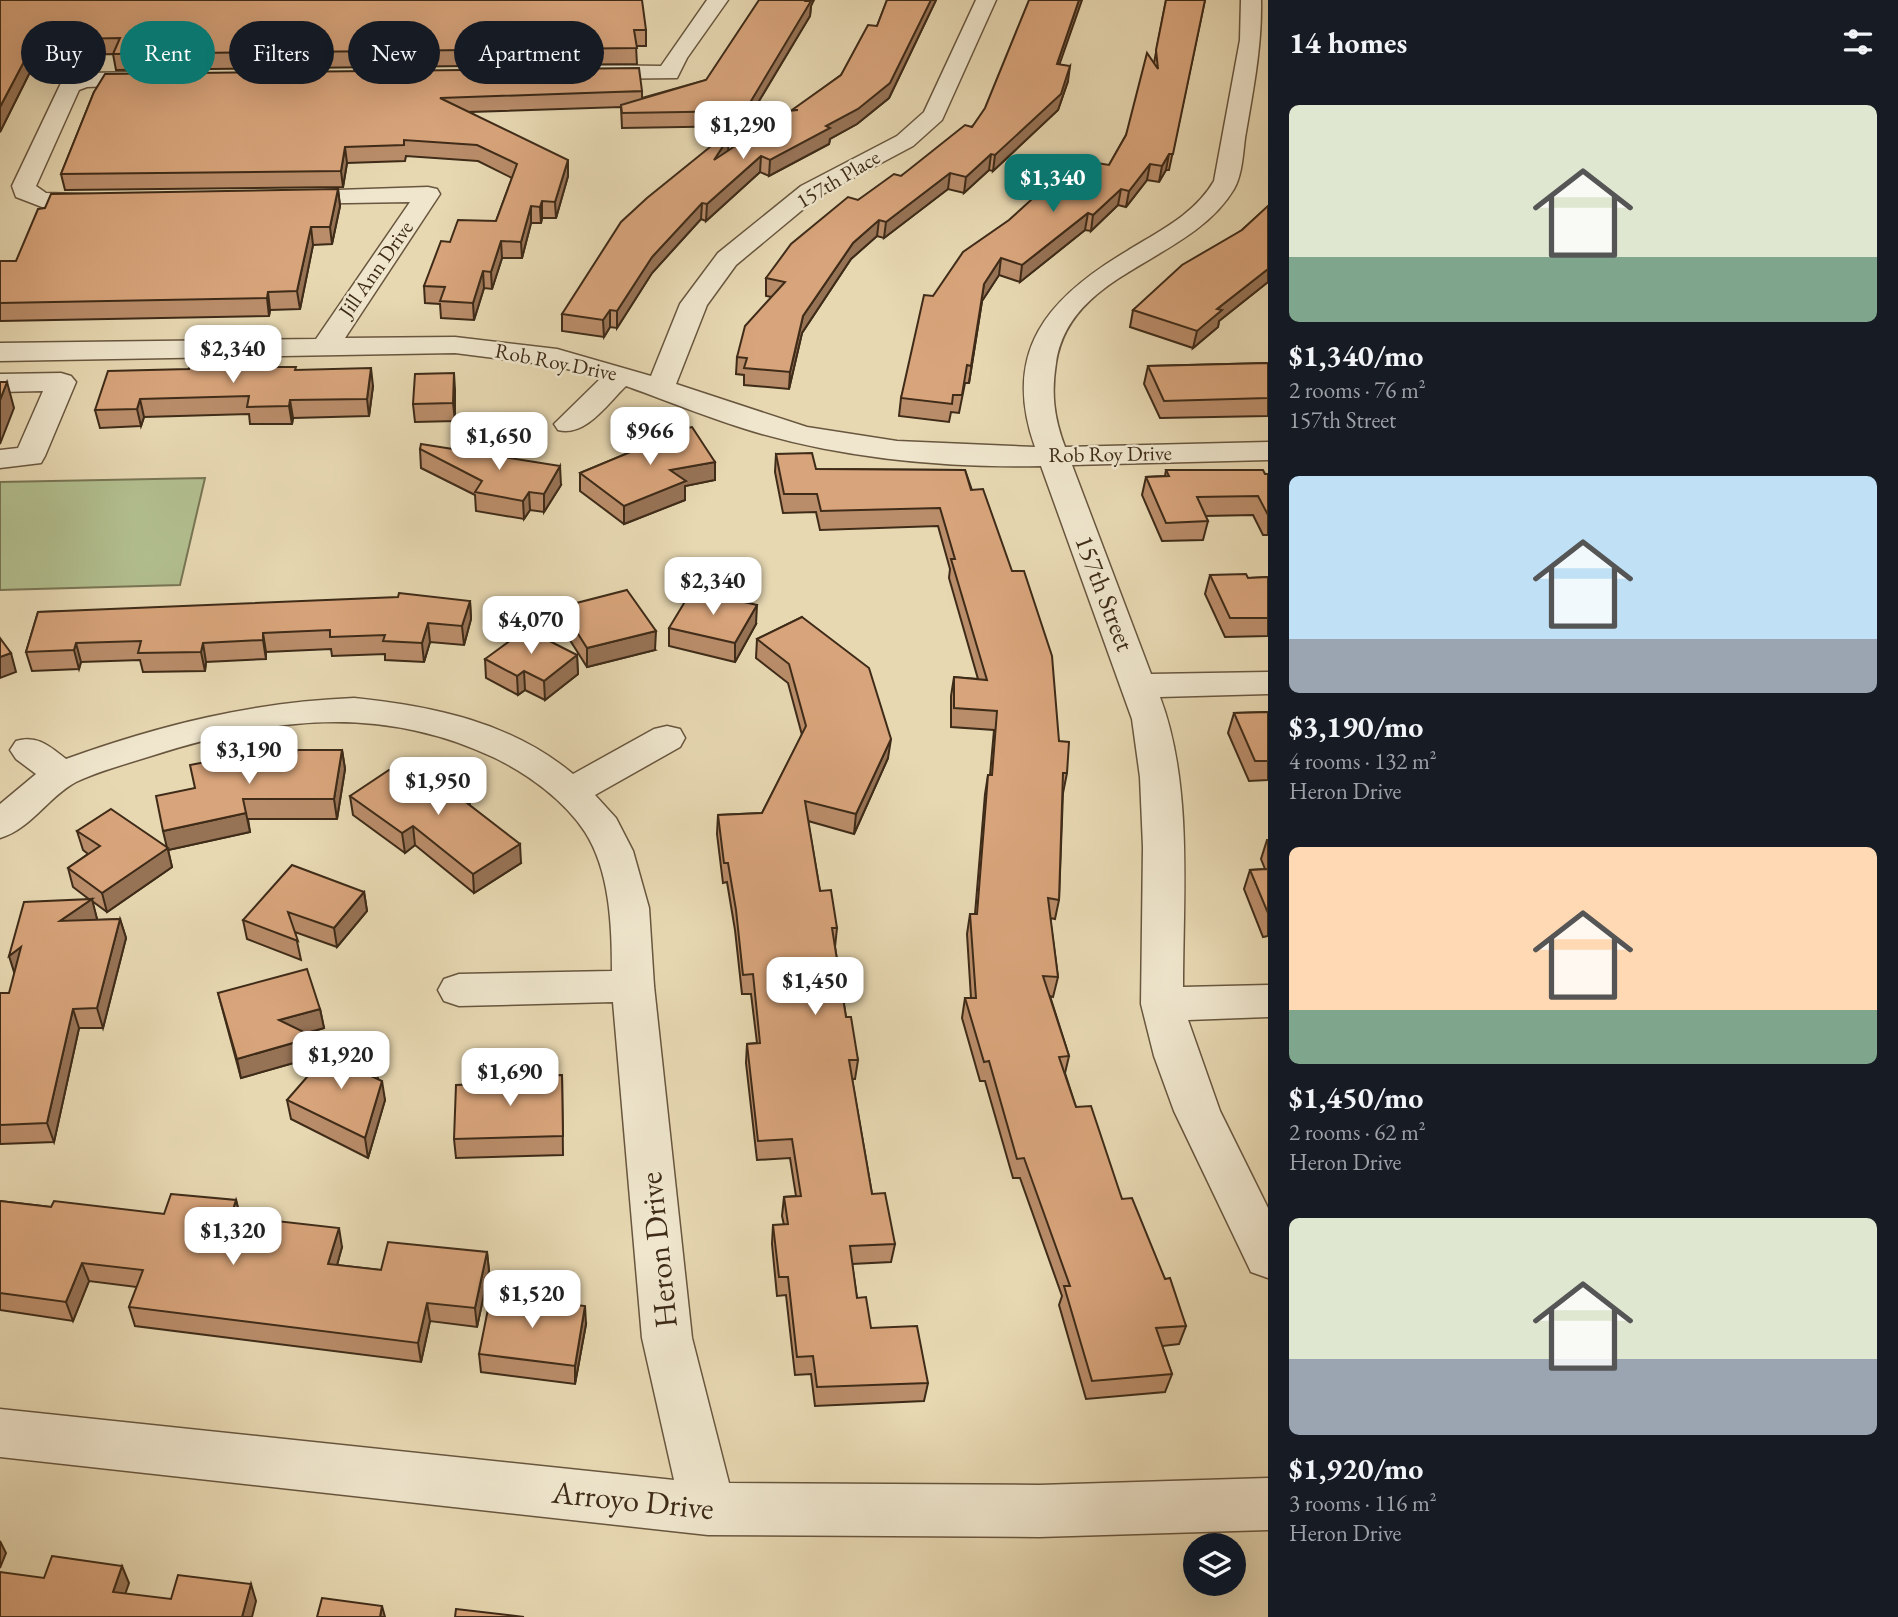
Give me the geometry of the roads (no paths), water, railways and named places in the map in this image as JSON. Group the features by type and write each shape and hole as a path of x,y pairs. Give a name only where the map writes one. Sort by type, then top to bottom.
{"street":[{"path":"604,72 669,73 676,57 718,0"},
{"name":"157th Place","path":"660,388 694,304 727,260 810,191 905,141 934,115 986,0"},
{"name":"157th Street","path":"1251,0 1259,40 1226,181 1217,200 1195,220 1080,294 1059,314 1048,334 1040,358 1036,386 1039,417 1150,719 1160,777 1162,1004 1196,1111 1268,1257"},
{"path":"120,80 84,80 71,86 24,186 32,197 49,201 125,200"},
{"name":"Jill Ann Drive","path":"263,197 428,194 326,345"},
{"name":"Rob Roy Drive","path":"0,352 408,344 501,349 557,358 621,375 770,427 851,444 936,454 1053,456 1268,451"},
{"path":"0,459 30,456 61,382 70,350"},
{"path":"569,424 621,375"},
{"path":"0,383 61,382"},
{"path":"1140,687 1268,683"},
{"name":"Heron Drive","path":"0,825 61,774 145,742 222,722 279,711 358,710 429,721 487,739 529,760 570,792 605,831 623,878 634,933 633,986 667,1338 708,1509"},
{"path":"570,792 667,738"},
{"path":"29,750 61,774"},
{"path":"459,990 633,986"},
{"path":"1162,1004 1268,1001"},
{"name":"Arroyo Drive","path":"0,1433 708,1509 1026,1511 1268,1504"}]}
